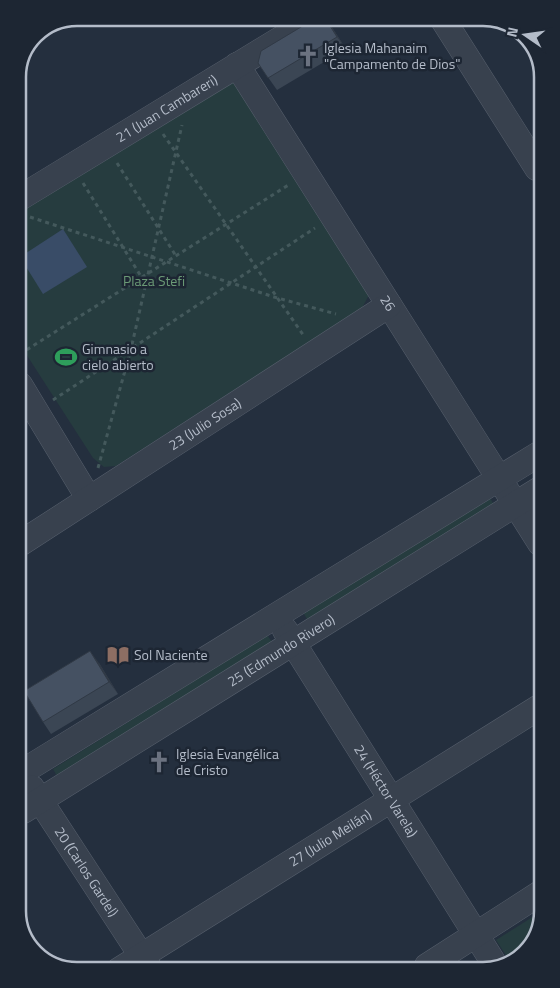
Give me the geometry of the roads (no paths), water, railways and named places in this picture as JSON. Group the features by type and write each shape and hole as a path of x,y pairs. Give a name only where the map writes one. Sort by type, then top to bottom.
{"street":[{"name":"21 (Juan Cambareri)","path":"26,204 72,166 302,26"},
{"path":"447,26 534,163"},
{"name":"26","path":"237,65 534,534"},
{"name":"23 (Julio Sosa)","path":"26,540 389,305"},
{"path":"26,395 89,499"},
{"path":"26,770 277,617 534,457"},
{"name":"25 (Edmundo Rivero)","path":"31,806 534,493"},
{"name":"24 (Héctor Varela)","path":"277,617 492,961"},
{"name":"27 (Julio Meilán)","path":"146,962 392,799 534,710"},
{"name":"20 (Carlos Gardel)","path":"26,787 31,806 146,962"},
{"path":"433,962 534,897"}],"water":[{"path":"63,229 87,267 43,294 26,267 26,253"}],"place":[{"name":"Iglesia Mahanaim \"Campamento de Dios\"","path":"308,56"},
{"name":"Gimnasio a cielo abierto","path":"66,357"},
{"name":"Sol Naciente","path":"118,655"},
{"name":"Iglesia Evangélica de Cristo","path":"159,762"}],"park label":[{"name":"Plaza Stefi","path":"154,281"}]}
